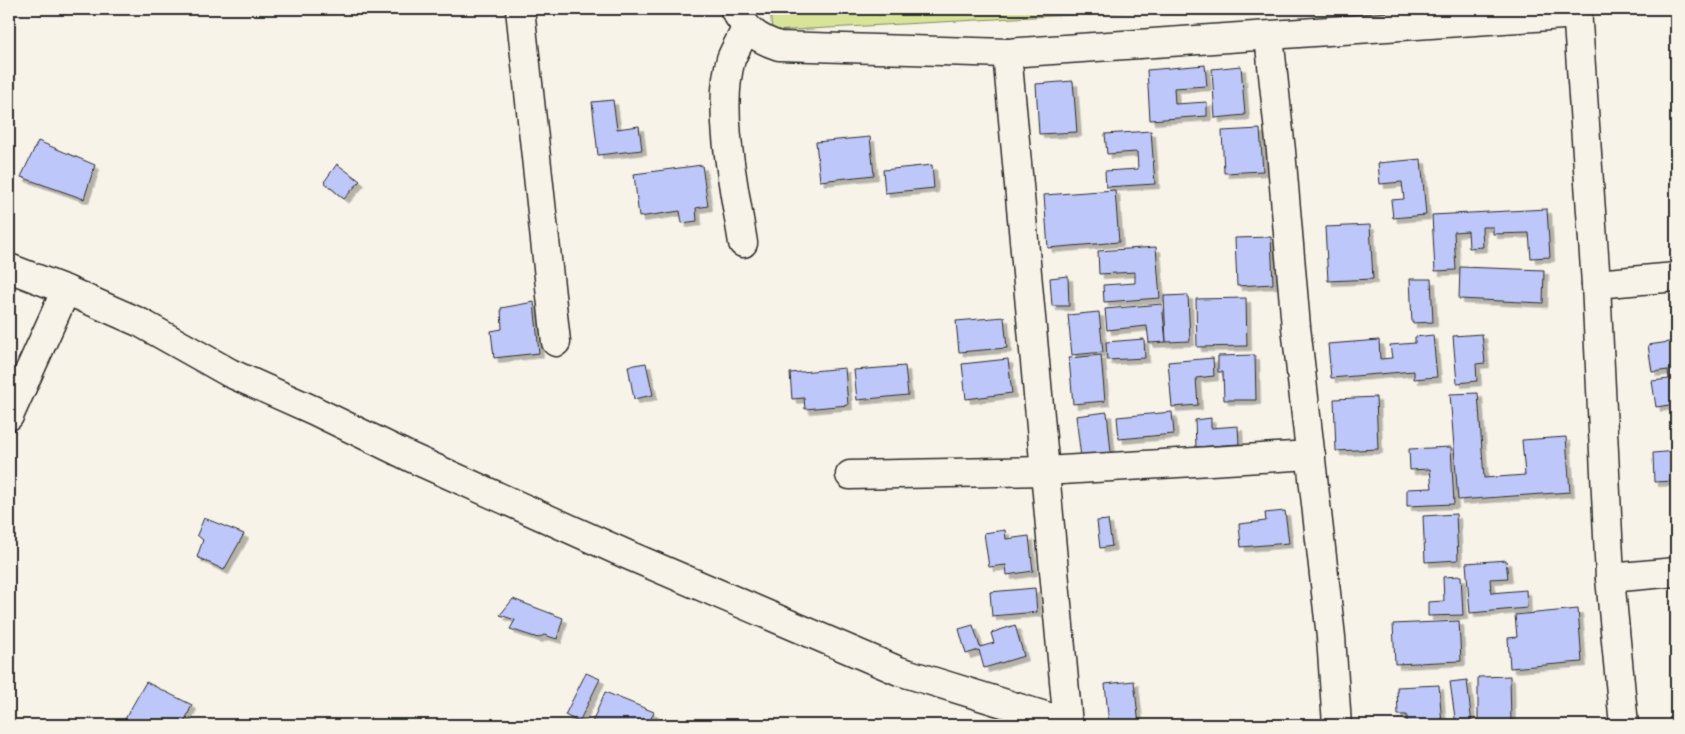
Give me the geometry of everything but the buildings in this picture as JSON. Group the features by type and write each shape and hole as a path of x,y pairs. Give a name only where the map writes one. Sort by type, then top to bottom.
{"street":[{"path":"520,9 556,342"},
{"path":"740,18 762,40 779,46 1007,53 1269,36 1578,11 1596,284 1610,578 1624,725"},
{"path":"740,18 726,90 727,134 743,243"},
{"path":"1269,36 1282,150 1296,327 1331,637 1337,725"},
{"path":"9,268 66,290 141,323 230,373 313,410 412,458 628,555 899,671 1068,724 1007,53"},
{"path":"1596,284 1676,277"},
{"path":"9,416 66,290"},
{"path":"850,475 1045,471 1311,455"},
{"path":"1610,578 1676,572"}],"green space":[{"path":"770,9 1182,9 772,31"}]}
